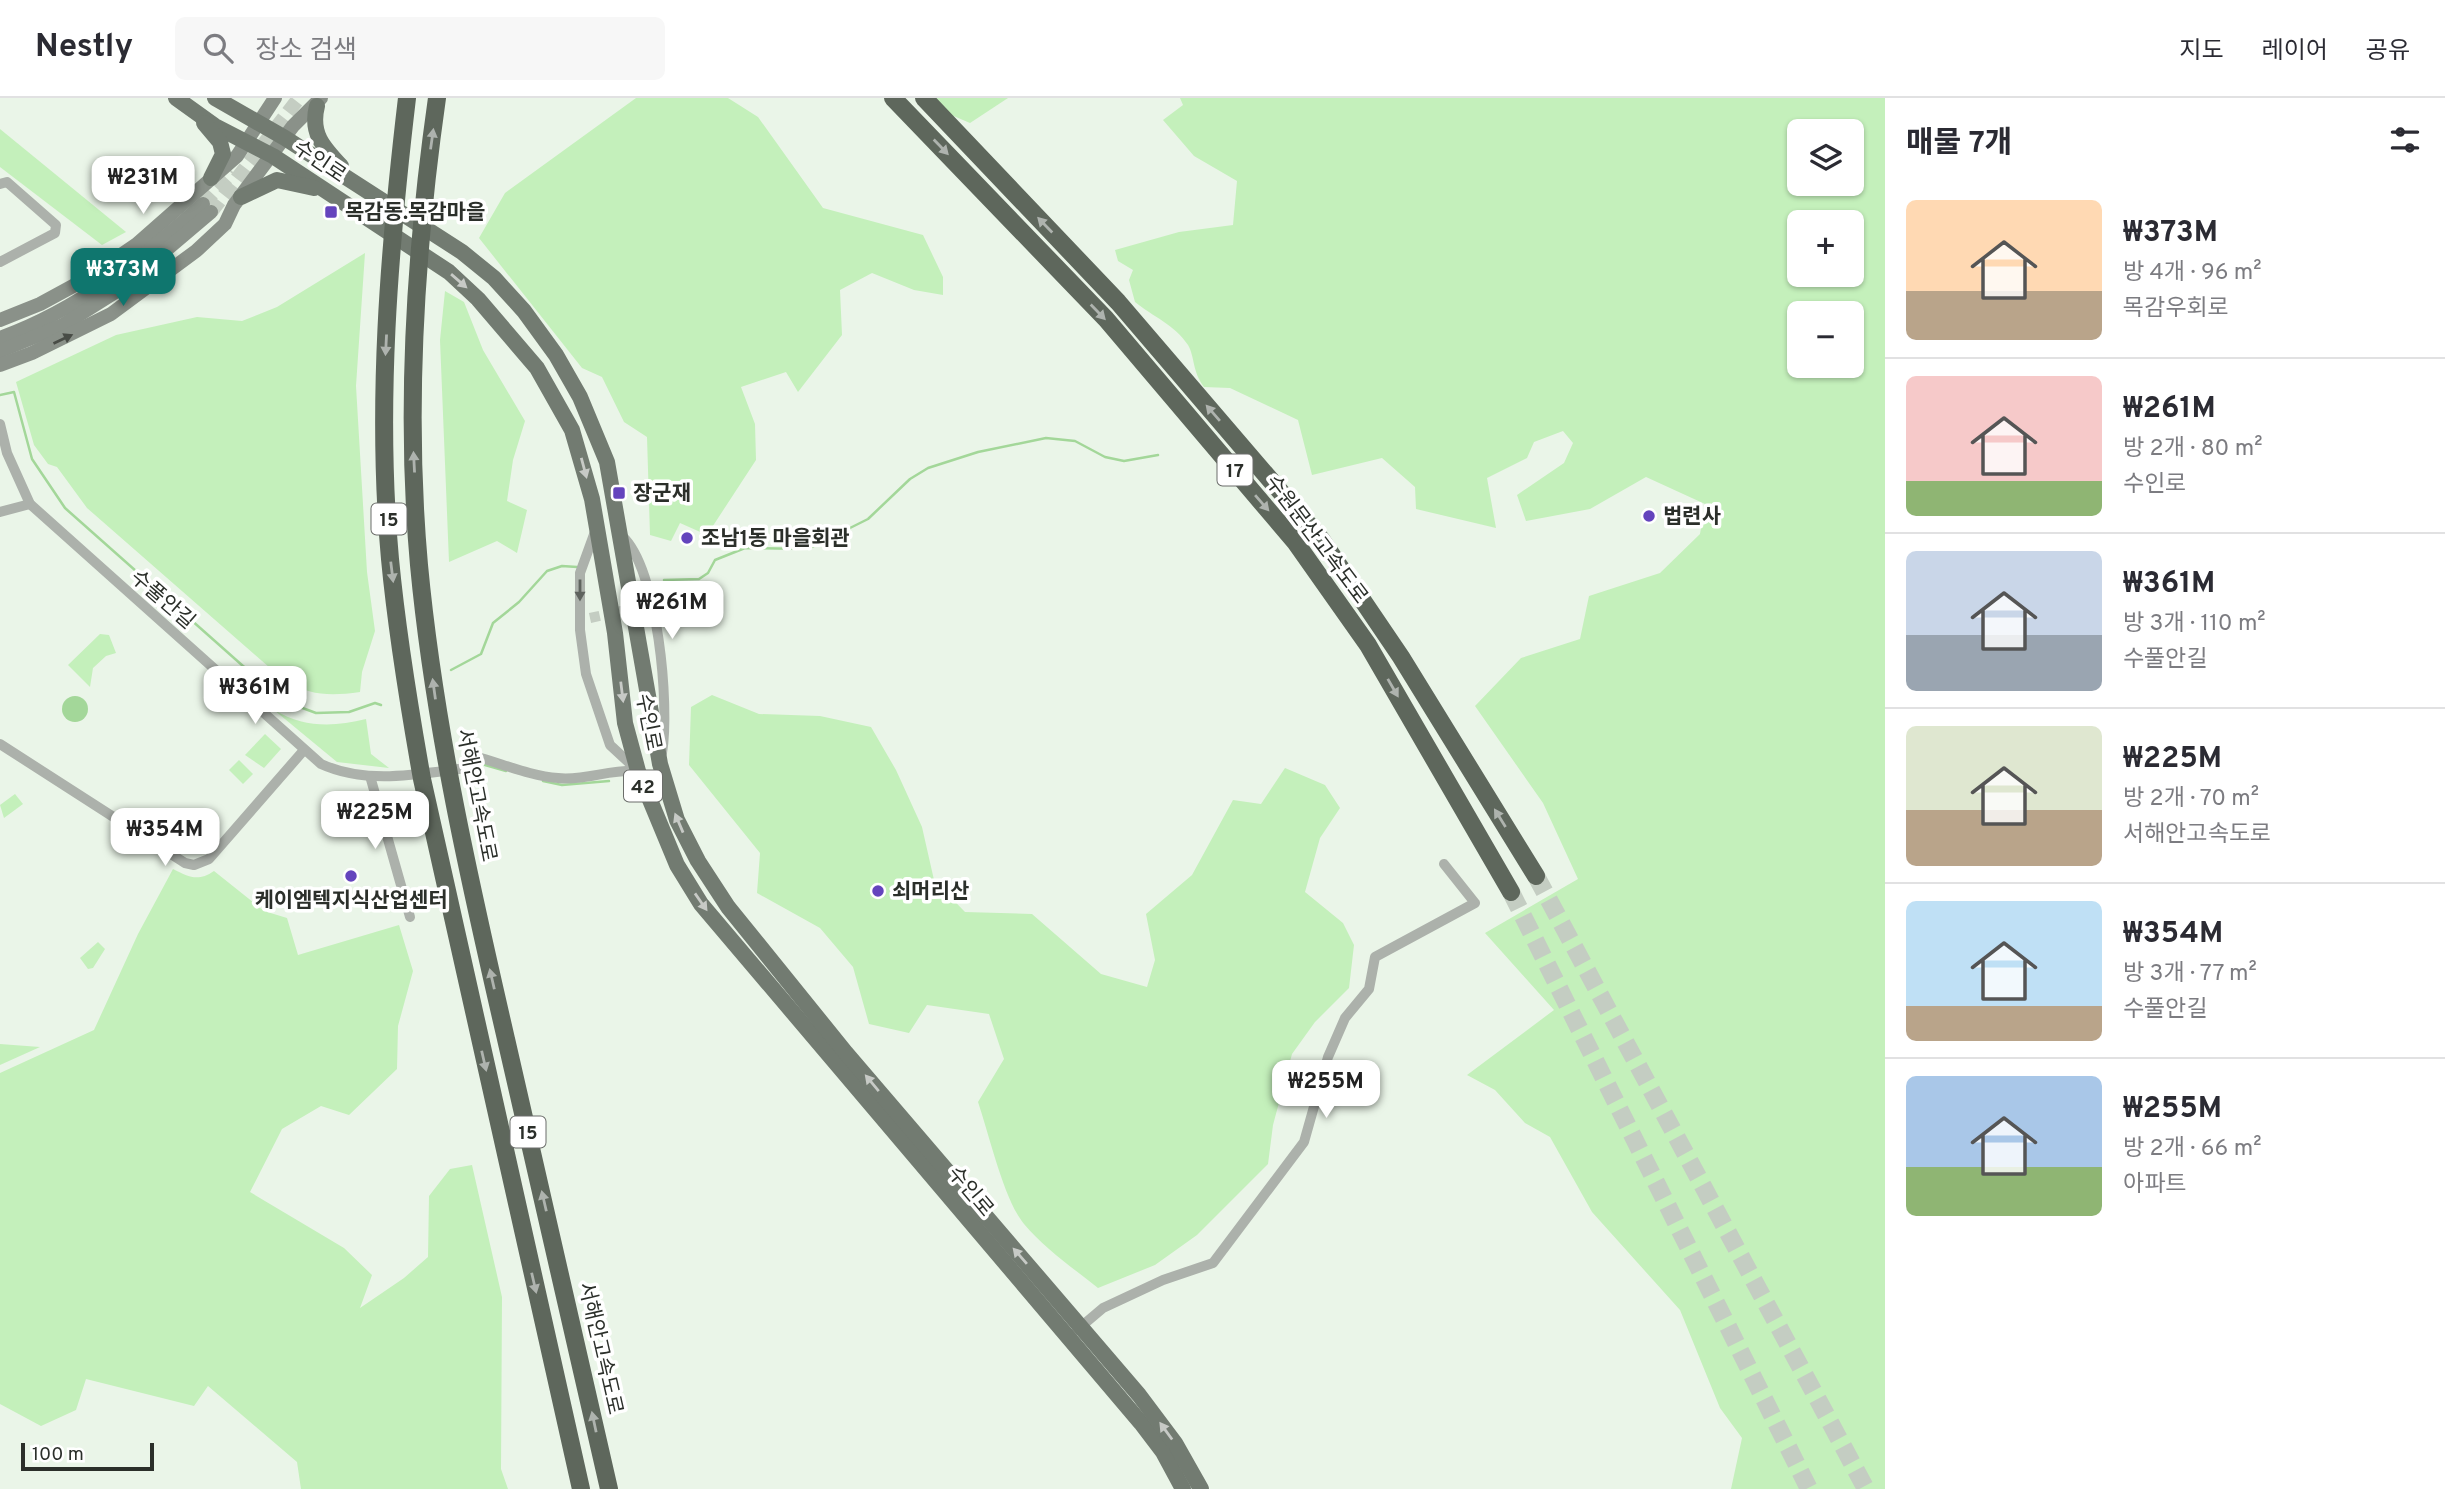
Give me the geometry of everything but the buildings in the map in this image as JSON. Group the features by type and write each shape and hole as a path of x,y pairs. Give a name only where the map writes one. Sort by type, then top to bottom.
{"highway":[{"name":"15","path":"407,98 390,276 385,438 390,558 422,779 581,1489"},
{"name":"서해안고속도로","path":"437,98 416,281 413,444 419,564 446,765 609,1489"},
{"name":"수원문산고속도로","path":"893,98 1105,319 1296,543 1368,645 1511,892"},
{"name":"수원문산고속도로","path":"924,98 1118,302 1321,539 1401,657 1536,876"}],"main road":[{"name":"수인로","path":"176,98 215,126 248,140 449,272 509,332 542,377 572,430 597,526 625,723 638,771 677,865 701,904 1075,1332 1155,1415 1201,1489"},
{"name":"수인로","path":"215,98 285,138 462,252 494,278 524,312 555,355 593,426 607,462 660,764 677,820 698,861 728,907 1075,1332 1141,1423 1184,1489"},
{"path":"0,320 86,279 137,244 237,156 275,98"},
{"path":"0,365 77,332 138,296 196,251 225,224 241,197 285,138 319,102"},
{"path":"319,102 313,120 316,134 324,149 363,187"},
{"path":"196,113 220,142 223,154 211,178"},
{"path":"241,197 277,180 326,191"},
{"path":"0,338 93,293 207,208 120,289 63,325 0,351"}],"street":[{"path":"0,184 7,182 56,225 55,233 0,262"},
{"name":"수풀안길","path":"0,424 7,453 30,504 321,764 339,772 390,776 474,766 474,756 559,779 593,777 618,769 638,771"},
{"path":"0,512 30,504"},
{"path":"597,526 580,573 585,618 586,674 610,745 638,771"},
{"path":"621,536 633,547 650,589 648,606 666,698 666,727 660,764"},
{"path":"0,744 185,863 194,865 209,859 304,750"},
{"path":"370,776 410,917"},
{"path":"1075,1332 1103,1308 1163,1280 1213,1263 1304,1143 1328,1057 1345,1018 1370,989 1375,957 1475,903 1444,864"}],"shaded area":[{"path":"636,98 728,98 758,117 823,208 923,235 943,277 943,295 914,290 872,273 840,290 842,335 798,392 786,372 741,387 755,424 756,460 707,535 680,523 671,541 650,535 647,437 624,422 602,377 582,368 479,238 505,193"},
{"path":"920,98 1008,98 970,123 923,103"},
{"path":"1180,98 1885,98 1885,1489 1731,1489 1742,1438 1720,1408 1680,1310 1592,1212 1550,1137 1525,1123 1495,1090 1467,1075 1554,1010 1485,933 1578,879 1543,803 1475,706 1521,658 1580,639 1589,596 1660,573 1700,534 1705,504 1646,477 1590,509 1526,521 1517,495 1564,463 1573,443 1563,431 1534,442 1527,458 1487,478 1496,528 1416,509 1415,487 1382,458 1312,475 1298,420 1230,388 1204,387 1183,338 1135,302 1129,280 1133,270 1118,261 1115,250 1179,232 1233,225 1237,181 1194,156 1163,120 1183,105"},
{"path":"0,129 126,232 102,245 0,167"},
{"path":"365,253 356,386 367,572 375,631 362,672 360,692 321,694 285,681 87,508 57,467 48,464 34,445 16,382 116,335 197,317 242,321 277,307"},
{"path":"445,291 464,302 483,350 525,421 513,460 507,501 527,510 517,553 497,541 449,562 440,340"},
{"path":"100,634 109,635 116,653 106,656 93,668 90,687 68,665"},
{"path":"712,695 759,714 820,716 871,727 896,770 922,827 934,880 965,912 1032,914 1101,974 1147,987 1155,960 1146,914 1192,875 1233,800 1261,804 1285,768 1325,785 1340,808 1320,838 1305,892 1343,923 1354,945 1349,988 1315,1022 1292,1054 1273,1125 1268,1164 1197,1235 1155,1265 1098,1288 1050,1250 1024,1224 1010,1199 978,1102 1004,1059 989,1014 927,1005 909,1033 869,1024 853,967 820,928 757,893 760,853 689,765 691,707"},
{"path":"75,696 84,700 88,709 84,718 75,722 66,718 62,709 66,700"},
{"path":"274,710 308,723 342,724 366,719 371,754 389,768 337,762"},
{"path":"265,734 281,749 264,768 245,755"},
{"path":"239,760 253,774 243,784 229,770"},
{"path":"15,794 23,804 4,818 0,805"},
{"path":"173,869 194,877 214,871 264,911 287,918 298,955 399,925 413,971 398,1026 397,1069 349,1115 321,1106 282,1129 250,1192 344,1248 372,1275 360,1308 404,1278 428,1257 429,1196 450,1169 472,1165 502,1297 501,1469 508,1489 301,1489 297,1462 208,1386 194,1406 86,1379 76,1410 41,1426 0,1404 0,1073 94,1030 138,934"},
{"path":"98,942 105,949 93,968 88,969 80,958"},
{"path":"0,1044 40,1047 0,1065"}],"waterway":[{"path":"0,395 14,392 32,459 65,508 243,666 289,703 316,713 349,712 375,703 381,705"},
{"path":"664,580 699,579 708,573 715,560 745,548 808,549 868,519 910,479 928,468 978,452 1046,438 1075,441 1105,457 1124,461 1158,455"},
{"path":"451,670 481,654 493,623 519,602 547,571 562,566 577,567"},
{"path":"485,765 506,771"},
{"path":"543,781 562,785 609,781"}],"tunnel":[{"path":"211,212 299,98"},
{"path":"203,204 233,172"},
{"path":"590,618 644,606"},
{"path":"1536,876 1866,1489"},
{"path":"1511,892 1809,1489"}],"place":[{"name":"목감동.목감마을","path":"331,212"},
{"name":"장군재","path":"619,493"},
{"name":"법련사","path":"1649,516"},
{"name":"조남1동 마을회관","path":"687,538"},
{"name":"케이엠텍지식산업센터","path":"351,876"},
{"name":"쇠머리산","path":"878,891"}]}
